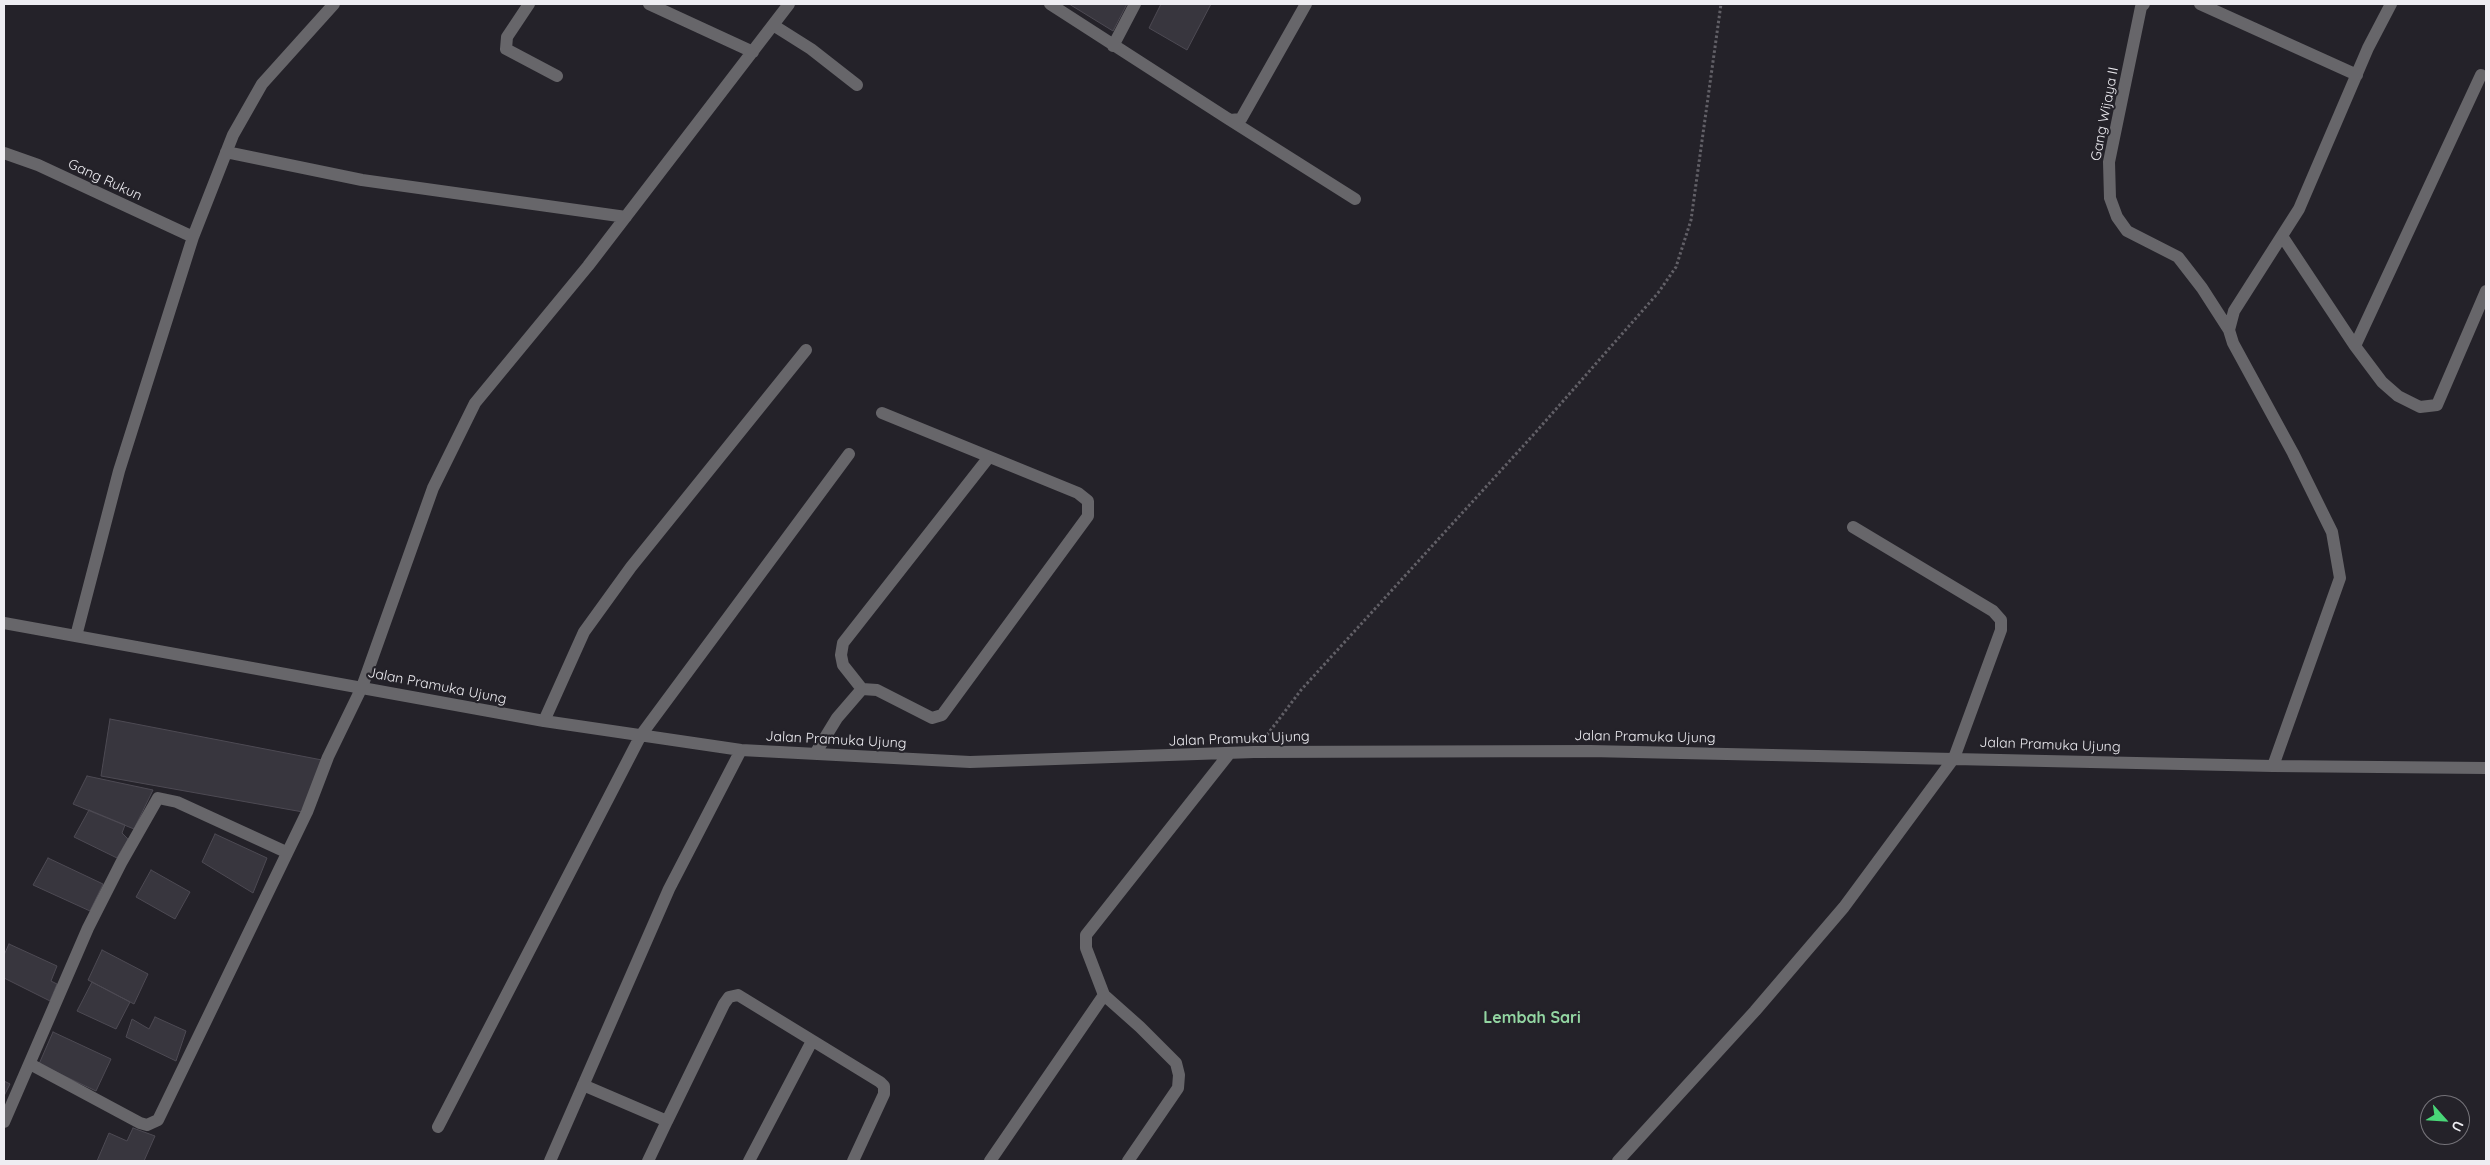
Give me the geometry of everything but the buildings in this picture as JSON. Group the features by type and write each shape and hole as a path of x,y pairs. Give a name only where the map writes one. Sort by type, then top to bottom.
{"street":[{"path":"76,636 119,472 193,238 226,152 233,135 262,84 334,4"},
{"path":"528,4 507,37 506,49 557,76"},
{"path":"649,4 753,52"},
{"path":"30,1064 140,1123 147,1125 158,1120 307,812 328,757 362,687 432,488 475,403 626,217 789,4"},
{"path":"1050,4 1355,199"},
{"path":"1114,46 1136,4"},
{"path":"1230,120 1241,119 1306,4"},
{"name":"Gang Wijaya II","path":"2144,4 2141,7 2109,162 2110,198 2117,217 2127,231 2178,257 2202,288 2229,330 2233,343 2293,453 2332,532 2340,578 2272,766"},
{"path":"2200,4 2357,75"},
{"path":"2229,330 2234,311 2300,209 2357,75 2391,4"},
{"path":"773,25 811,49 857,85"},
{"path":"2355,346 2481,76"},
{"path":"226,152 362,180 626,217"},
{"name":"Gang Rukun","path":"4,153 38,165 193,238"},
{"path":"2282,236 2355,346 2382,382 2398,396 2420,407 2437,405 2486,291"},
{"path":"544,721 584,632 631,567 806,350"},
{"path":"882,413 989,456 1078,493 1088,501 1088,516 942,715 932,718 877,690 862,689 843,665 841,655 843,643 989,456"},
{"path":"438,1127 642,735 850,454"},
{"path":"1618,1161 1755,1011 1844,907 1954,758 2001,630 2000,620 1993,611 1853,527"},
{"name":"Jalan Pramuka Ujung","path":"4,623 544,721 741,750 970,762 1254,752 1590,751 2272,766 2486,768"},
{"path":"815,754 837,718 862,689"},
{"path":"550,1161 669,889 741,750"},
{"path":"1128,1161 1178,1088 1179,1075 1176,1063 1104,995 1086,948 1086,935 1230,754"},
{"path":"4,1122 88,928 121,863 158,798 178,802 286,852"},
{"path":"648,1161 729,997 738,995 884,1086 884,1094 853,1161"},
{"path":"990,1161 1104,995"},
{"path":"749,1161 812,1041"},
{"path":"583,1085 667,1121"}],"path":[{"path":"1254,752 1301,690 1535,433 1658,293 1676,267 1691,220 1721,4"}],"district":[{"name":"Lembah Sari","path":"1532,1018"}]}
